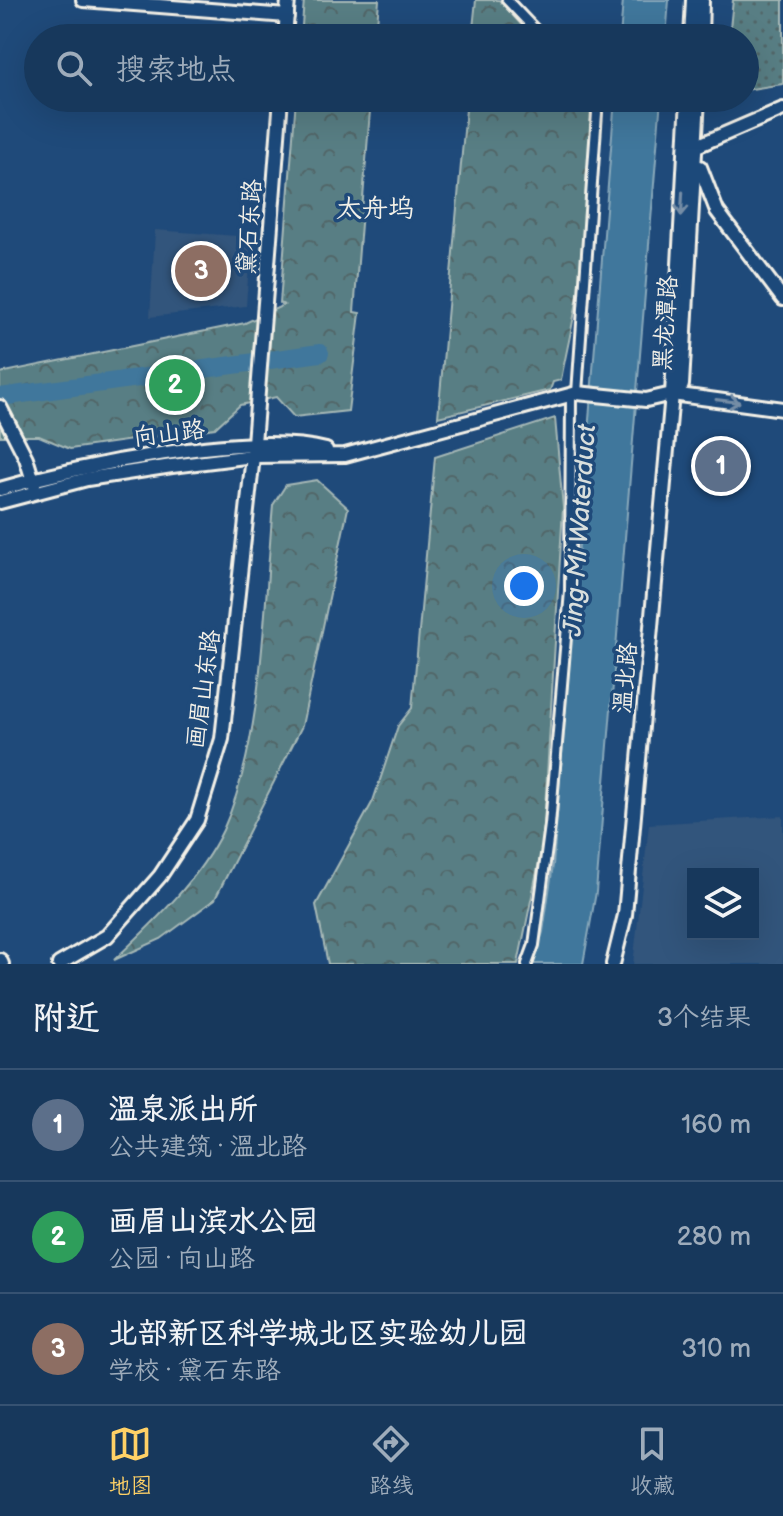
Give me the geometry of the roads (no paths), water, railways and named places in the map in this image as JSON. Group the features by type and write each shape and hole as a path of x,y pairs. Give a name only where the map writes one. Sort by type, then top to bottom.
{"main road":[{"path":"83,0 287,16"},
{"path":"286,24 288,0"},
{"path":"692,24 693,0"},
{"path":"701,24 702,0"},
{"path":"783,109 691,148 717,211 783,299"},
{"name":"黛石东路","path":"253,450 280,112"},
{"name":"黑龙潭路","path":"689,112 691,148"},
{"name":"黑龙潭路","path":"672,394 696,112"},
{"path":"574,394 646,400 672,394 783,409"},
{"name":"向山路","path":"0,489 87,479 253,450 345,455 574,394"},
{"name":"温北路","path":"613,964 625,915 672,394"},
{"path":"0,407 26,458 34,485"},
{"name":"画眉山东路","path":"59,964 107,936 160,876 197,820 222,739 253,450"},
{"name":"向山路","path":"0,502 34,485"}],"street":[{"path":"507,0 530,24"},
{"path":"527,964 534,945 550,825 570,591 574,394 597,112"}],"waterway":[{"path":"0,397 320,353"}],"place":[{"name":"北部新区科学城北区实验幼儿园","path":"201,271"},
{"name":"画眉山滨水公园","path":"175,385"},
{"name":"温泉派出所","path":"721,466"}],"district":[{"name":"太舟坞","path":"375,208"}],"water label":[{"name":"Jing-Mi Waterduct","path":"579,530"}]}
